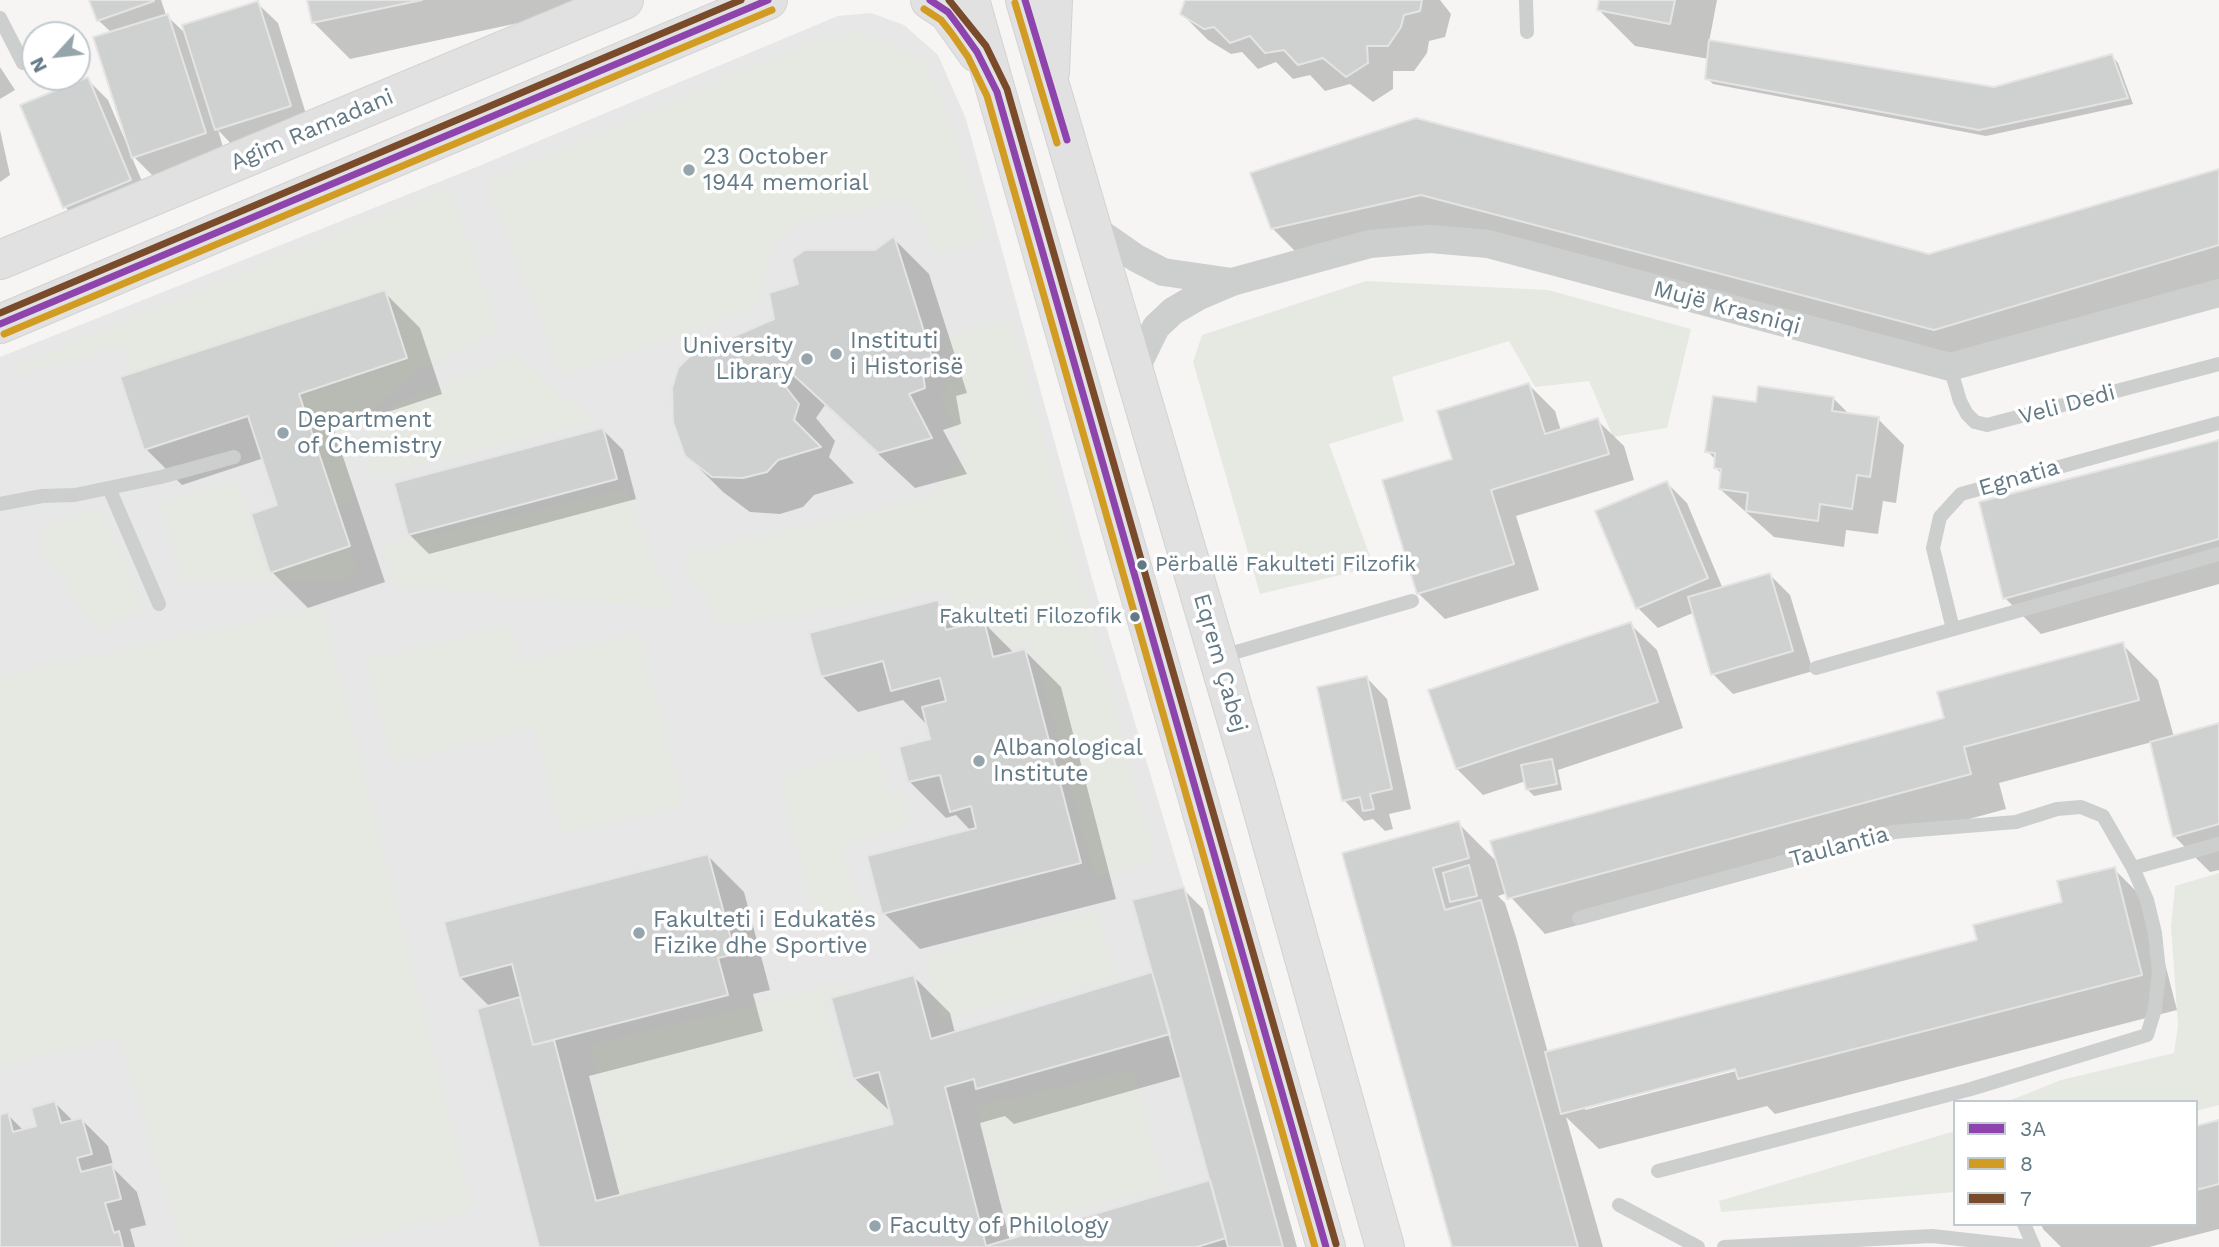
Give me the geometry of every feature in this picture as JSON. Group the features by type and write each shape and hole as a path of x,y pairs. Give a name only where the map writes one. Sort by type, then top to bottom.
{"main road":[{"name":"Agim Ramadani","path":"0,260 624,0"},
{"path":"0,324 768,0"},
{"path":"930,0 948,12 960,28 977,52 997,92"},
{"path":"970,0 1326,1247"},
{"name":"Eqrem Çabej","path":"1025,0 1218,657 1385,1247"},
{"path":"1049,78 1052,0"}],"street":[{"path":"1093,228 1136,258 1163,272 1232,282"},
{"name":"Mujë Krasniqi","path":"1232,282 1370,244 1430,239 1488,244 1950,367"},
{"path":"1134,372 1156,327 1173,311 1232,282"},
{"path":"1950,367 2219,293"}],"lane":[{"path":"1526,0 1527,32"},
{"path":"0,18 21,58"},
{"name":"Veli Dedi","path":"1950,367 1960,401 1967,414 1975,422 1987,425 2219,364"},
{"name":"Egnatia","path":"1953,629 1933,548 1940,517 1961,494 2219,424"},
{"path":"0,504 109,488 234,457"},
{"path":"109,488 159,604"},
{"path":"1816,668 2219,554"},
{"path":"1218,657 1412,601"},
{"name":"Taulantia","path":"1579,918 1893,832 2015,822 2057,810 2081,807 2103,816 2133,868"},
{"path":"1658,1171 1973,1095 2147,1035 2155,1009 2159,971 2155,933 2147,900 2133,868 2219,844"},
{"path":"1619,1205 1698,1247"},
{"path":"1724,1247 1932,1236 2033,1247 2025,1226"}],"shaded area":[{"path":"871,13 904,25 938,55 966,119 1095,589 1184,887 1187,915 1274,1247 0,1247 0,357 474,168 838,16"},
{"path":"862,32 924,61 956,136 987,238 936,251 911,197 799,223 773,240 758,306 566,374 552,350 486,181 805,44"},
{"path":"450,187 498,330 422,369 345,433 353,503 337,506 299,394 407,358 384,290 132,373 119,344 18,376 14,367"},
{"path":"1366,281 1548,290 1691,329 1667,428 1613,437 1589,381 1535,387 1509,341 1392,377 1404,421 1329,444 1374,567 1260,594 1193,362 1202,335"},
{"path":"1011,320 1155,859 1095,878 1031,640 999,645 983,600 951,609 945,589 722,626 679,556 930,496 965,455 939,394 948,390 942,370 956,368 944,337"},
{"path":"516,354 592,422 371,477 362,447 392,405"},
{"path":"235,481 270,572 350,546 357,567 342,581 182,581 159,502"},
{"path":"627,488 638,526 675,608 394,586 383,546"},
{"path":"99,508 145,608 98,629 41,550 45,528"},
{"path":"321,607 474,1210 322,1247 182,1247 119,1036 0,1067 0,676"},
{"path":"508,625 518,662 638,632 682,805 561,835 534,726 392,762 367,660"},
{"path":"877,751 887,795 901,788 908,824 843,846 861,916 817,928 779,776"},
{"path":"2219,873 2219,1105 2198,1110 2198,1100 2011,1100 2061,1080 2174,1053 2178,1025 2171,927 2175,886"},
{"path":"1098,910 1115,978 941,1018 924,956"},
{"path":"840,984 843,993 825,1000 849,1091 874,1085 886,1122 620,1194 590,1044"},
{"path":"1134,1069 1163,1186 1011,1226 977,1106"},
{"path":"1953,1132 1953,1192 1721,1212 1719,1201"}],"building":[{"path":"89,0 154,0 154,1 97,21"},
{"path":"307,0 422,0 312,23"},
{"path":"1185,0 1422,0 1420,11 1404,15 1401,27 1388,46 1367,46 1368,63 1346,77 1323,58 1298,65 1284,50 1265,53 1250,36 1230,43 1214,27 1204,29 1180,14"},
{"path":"1599,0 1675,0 1670,24 1597,10"},
{"path":"258,1 291,106 215,130 182,25"},
{"path":"168,14 206,133 132,158 93,37"},
{"path":"1709,40 1994,87 2112,54 2128,98 1979,130 1705,79"},
{"path":"91,84 131,180 63,208 20,105 54,91 91,91"},
{"path":"1416,118 1929,254 2219,169 2219,245 1934,330 1421,195 1271,229 1250,173"},
{"name":"University Library","path":"894,236 932,357 921,360 925,388 909,394 932,438 878,453 788,370 781,381 799,404 794,420 821,447 778,460 767,472 743,478 712,477 685,456 673,422 672,388 678,368 691,355 774,319 769,293 798,284 792,259 805,250 875,250"},
{"name":"Department of Chemistry","path":"385,290 407,358 299,394 350,546 270,573 251,514 277,505 248,416 144,450 120,377"},
{"path":"1529,383 1545,434 1598,418 1609,454 1491,490 1514,564 1417,594 1382,480 1452,459 1437,411"},
{"path":"1758,386 1834,397 1832,411 1879,417 1870,477 1857,475 1852,509 1820,504 1818,521 1746,511 1748,493 1719,489 1721,469 1714,468 1715,453 1705,452 1713,396 1756,402"},
{"path":"603,428 617,479 408,535 394,483"},
{"path":"2219,440 2219,539 2003,599 1979,502"},
{"path":"1667,481 1708,578 1636,609 1595,511"},
{"path":"1770,573 1793,651 1711,675 1688,597"},
{"name":"Albanological Institute","path":"938,600 946,630 984,620 993,657 1025,649 1081,863 882,914 867,856 976,828 971,806 950,812 940,775 908,782 899,747 930,739 922,707 946,701 940,678 891,691 883,661 821,677 809,633"},
{"path":"1631,622 1658,702 1456,769 1428,690"},
{"path":"2123,642 2139,700 1964,747 1971,774 1507,899 1490,841 1944,718 1937,692"},
{"path":"1367,676 1392,789 1370,794 1374,809 1363,811 1360,797 1342,801 1317,687"},
{"path":"2219,723 2219,824 2173,837 2150,742"},
{"path":"1552,759 1557,784 1526,790 1521,765"},
{"path":"1459,821 1469,858 1433,868 1445,910 1481,900 1578,1247 1452,1247 1342,853"},
{"path":"708,854 735,954 718,958 728,995 533,1045 512,964 459,978 444,922"},
{"path":"1469,865 1477,896 1450,902 1443,873"},
{"path":"2115,867 2142,975 1738,1079 1735,1069 1561,1114 1545,1052 1977,940 1973,925 2062,902 2057,881"},
{"path":"1184,887 1283,1247 1228,1247 1132,900"},
{"path":"1152,972 1170,1034 976,1089 974,1079 945,1087 986,1246 1210,1180 1226,1238 1197,1247 539,1247 477,1009 520,997 533,1045 554,1040 596,1201 893,1124 879,1072 853,1079 831,998 914,975 931,1039"},
{"path":"55,1101 61,1123 82,1118 92,1154 77,1158 81,1172 112,1164 121,1199 105,1203 114,1233 119,1231 123,1247 0,1247 0,1115 8,1112 13,1132 36,1126 31,1108"},
{"path":"2219,1120 2219,1184 2198,1189 2198,1125"}],"transit line":[{"name":"7","path":"0,313 741,0"},
{"name":"3A","path":"0,324 768,0"},
{"name":"3A","path":"930,0 948,12 960,28 977,52 997,92 1326,1247"},
{"name":"7","path":"949,0 986,46 1007,89 1336,1244"},
{"name":"3A","path":"1025,0 1067,140"},
{"name":"8","path":"1015,3 1057,143"},
{"name":"8","path":"924,9 941,20 952,34 968,57 987,96 1315,1247"},
{"name":"8","path":"4,334 772,10"}],"place":[{"name":"23 October 1944 memorial","path":"689,170"},
{"name":"Instituti i Historisë","path":"836,354"},
{"name":"University Library","path":"807,359"},
{"name":"Department of Chemistry","path":"283,433"},
{"name":"Përballë Fakulteti Filzofik","path":"1142,565"},
{"name":"Fakulteti Filozofik","path":"1135,617"},
{"name":"Albanological Institute","path":"979,761"},
{"name":"Fakulteti i Edukatës Fizike dhe Sportive","path":"639,933"},
{"name":"Faculty of Philology","path":"875,1226"}]}
